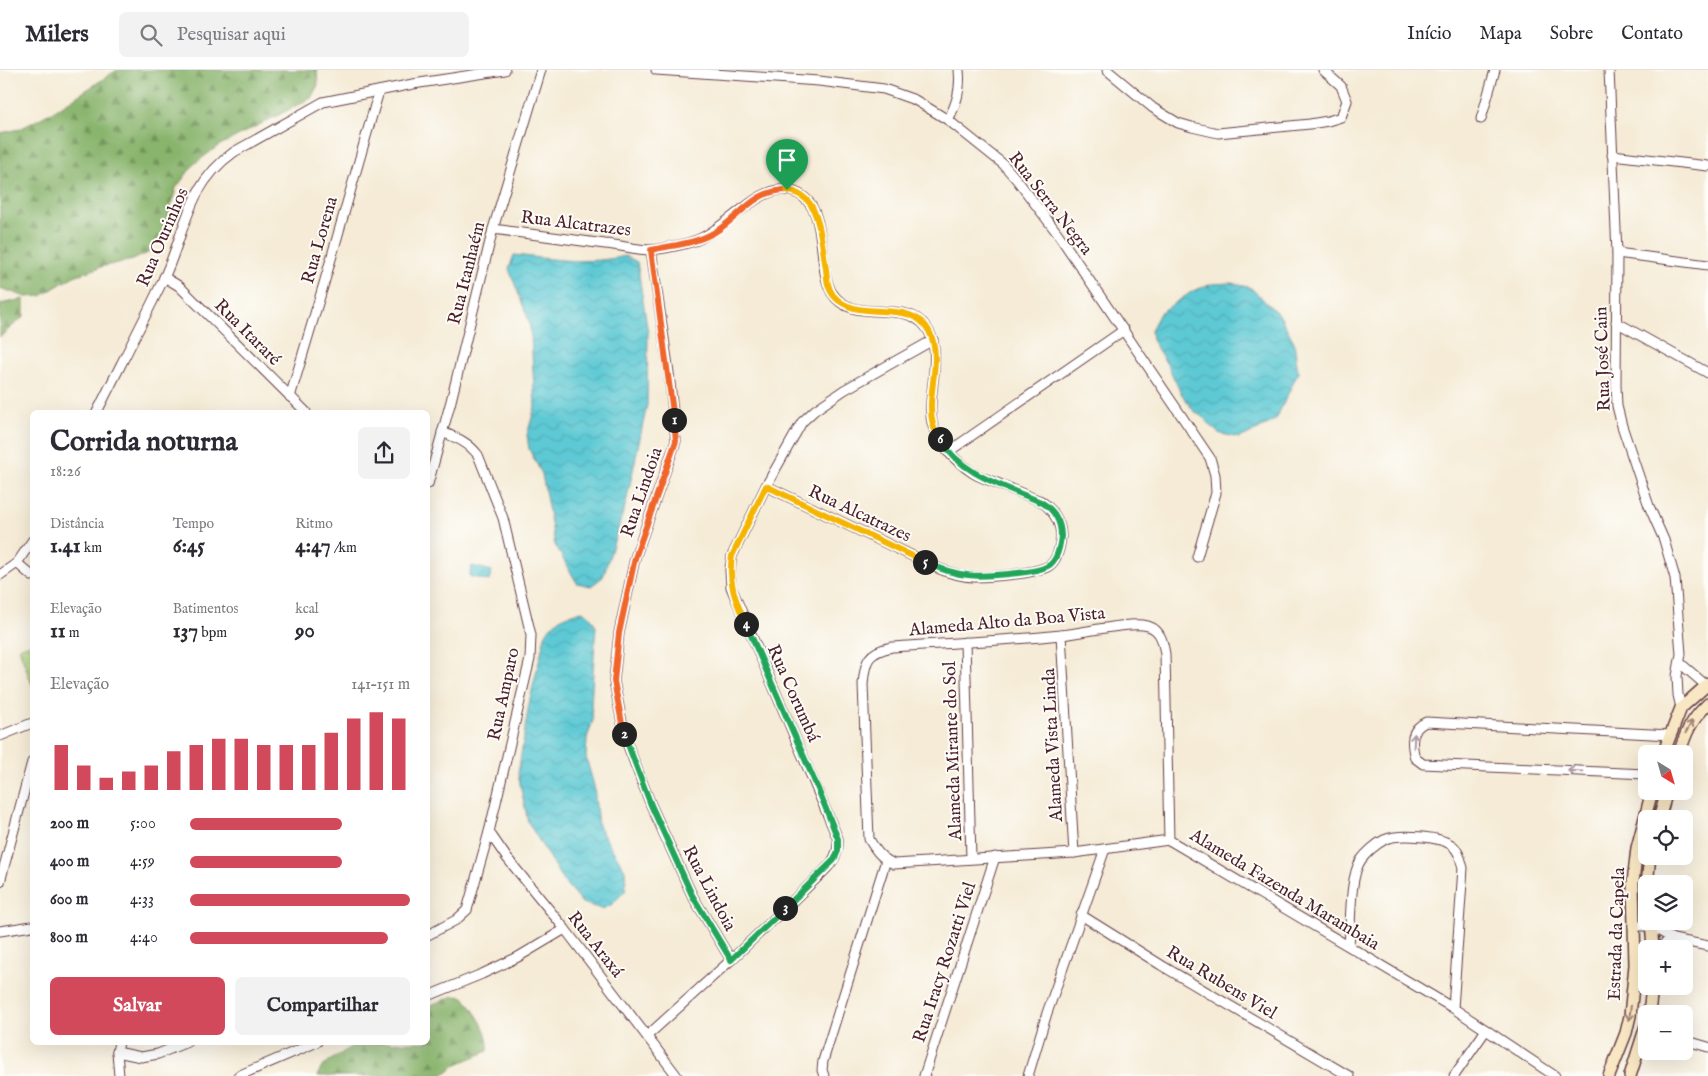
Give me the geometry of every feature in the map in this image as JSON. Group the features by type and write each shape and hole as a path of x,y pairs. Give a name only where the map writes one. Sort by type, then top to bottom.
{"main road":[{"path":"1666,745 1681,708 1708,685"},
{"path":"1682,745 1686,731 1693,720 1708,704"},
{"name":"Estrada da Capela","path":"1609,1076 1626,1033 1630,1016 1635,965 1633,883 1637,848 1650,800"},
{"path":"1630,1076 1638,1052"}],"street":[{"name":"Rua Ourinhos","path":"98,410 164,277 190,207 207,177 221,162 234,152 323,102 413,84 505,70"},
{"name":"Rua Itanhaém","path":"430,477 451,402 493,229 541,70"},
{"name":"Rua Serra Negra","path":"656,70 819,81 884,89 915,100 948,120 1003,164 1058,234 1210,458 1215,475 1216,493 1197,557"},
{"path":"948,120 958,96 959,70"},
{"path":"1107,70 1153,108 1178,123 1218,133 1310,124 1341,117 1347,102 1341,86 1323,70"},
{"path":"1481,119 1495,70"},
{"name":"Rua José Cain","path":"1609,70 1617,253 1617,406 1649,506 1664,540 1675,578 1681,654 1678,679 1678,694 1681,708"},
{"name":"Rua Lorena","path":"290,397 379,91"},
{"path":"1612,155 1708,166"},
{"name":"Rua Alcatrazes","path":"493,229 651,250 696,241 715,232 763,194 774,190 787,190 804,197 815,212 827,282 832,294 841,303 853,308 908,313 920,319 927,328 933,340 934,364 931,411 933,426 948,452 974,474 1041,502 1050,508 1057,519 1061,532 1060,545 1056,558 1048,566 1032,571 973,577 954,574 766,486"},
{"name":"Rua Lindoia","path":"651,250 672,391 676,441 635,558 619,633 614,681 625,738 651,805 692,895 731,960"},
{"path":"1617,253 1708,265"},
{"name":"Rua Itararé","path":"164,277 179,286 304,410"},
{"path":"1616,322 1708,373"},
{"path":"948,452 1124,330"},
{"name":"Rua Corumbá","path":"647,1036 731,960 824,872 834,860 838,839 731,586 730,569 732,556 766,486 802,422 815,410 844,390 933,340"},
{"name":"Rua Amparo","path":"430,934 456,920 467,910 489,832 530,659 531,635 503,518 478,455 462,439 442,432"},
{"path":"0,575 17,563 30,543"},
{"path":"17,563 30,574"},
{"name":"Alameda Alto da Boa Vista","path":"890,862 877,853 869,839 862,684 868,658 881,649 892,647 1062,635 1131,625 1146,625 1155,628 1160,635 1165,654 1169,840"},
{"name":"Alameda Vista Linda","path":"1062,635 1074,853"},
{"name":"Alameda Mirante do Sol","path":"965,642 971,858"},
{"path":"1680,663 1708,685"},
{"path":"1678,679 1685,679 1692,673"},
{"path":"1638,774 1423,764 1415,758 1414,733 1418,726 1426,722 1670,735"},
{"path":"0,736 30,724"},
{"path":"0,882 30,770"},
{"name":"Rua Araxá","path":"489,832 507,858 565,929 678,1076"},
{"path":"1349,946 1355,873 1361,860 1375,846 1395,836 1411,836 1440,840 1454,846 1463,868 1454,1008"},
{"name":"Alameda Fazenda Marambaia","path":"890,862 1074,853 1169,840 1454,1008 1555,1076"},
{"path":"1028,1076 1047,1013 1105,849"},
{"name":"Rua Iracy Rozatti Viel","path":"924,1076 995,857"},
{"path":"824,1076 822,1070 823,1061 890,862"},
{"name":"Rua Rubens Viel","path":"1081,914 1161,965 1349,1076"},
{"path":"0,931 30,926"},
{"path":"1634,926 1638,926"},
{"path":"430,995 518,957 565,929"},
{"path":"1660,930 1673,939 1708,946"},
{"path":"1454,1076 1486,1030"},
{"path":"1693,1043 1708,1047"},
{"path":"118,1076 118,1047 140,1057 158,1054 180,1045"},
{"path":"238,1076 310,1045"},
{"name":"Alameda Fazenda Marambaia","path":"1541,1067 1551,1076"}],"green space":[{"path":"117,70 317,70 318,85 311,98 218,146 194,164 176,188 164,231 148,253 133,260 104,266 74,276 41,296 26,297 0,288 0,133 20,129 56,110"},
{"path":"24,299 24,316 0,337 0,304"},
{"path":"30,644 30,679 19,648"},
{"path":"454,996 464,997 484,1029 487,1036 488,1051 457,1064 441,1076 317,1076 322,1067 329,1061 355,1045 430,1045 430,1005"}],"water":[{"path":"514,255 583,261 625,256 637,262 648,333 647,405 626,503 603,577 591,586 577,583 555,545 542,474 529,449 527,435 535,407 531,335 529,321 509,269"},
{"path":"1232,283 1251,288 1280,316 1294,342 1298,373 1276,419 1258,430 1239,438 1218,433 1205,419 1193,410 1181,393 1168,366 1152,340 1151,330 1160,313 1193,291 1212,284"},
{"path":"472,566 492,571 489,581 469,576"},
{"path":"582,611 590,616 596,626 591,705 593,720 587,738 586,757 594,786 598,826 625,870 626,890 611,905 602,909 582,903 562,879 528,822 518,774 529,703 545,636 556,622"}],"route":[{"path":"774,190 787,190 798,194 808,201 815,212 827,282 832,294 841,303 853,308 908,313 920,319 927,328 933,340 934,352 931,411 933,426 948,452 974,474 992,480 1050,508 1057,519 1061,532 1056,558 1048,566 1032,571 973,577 954,574 940,569 766,486 732,556 730,569 731,586 742,616 818,789 838,839 838,851 834,860 824,872 731,960 692,895 651,805 625,738 614,681 619,633 635,558 676,441 674,409 651,250 696,241 715,232 763,194 774,190"}]}
